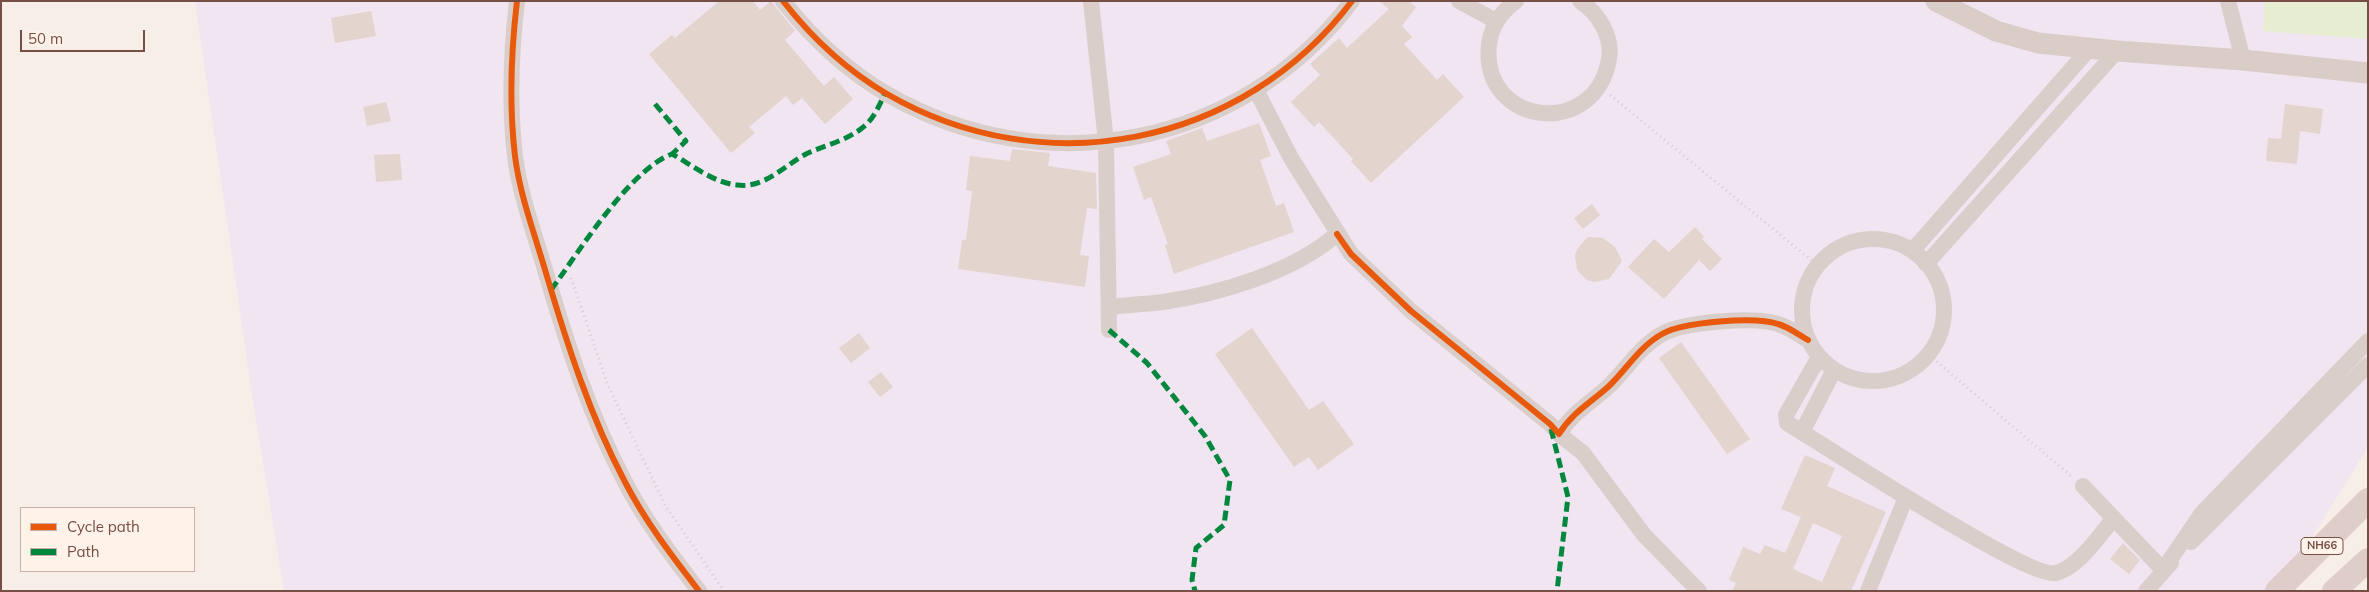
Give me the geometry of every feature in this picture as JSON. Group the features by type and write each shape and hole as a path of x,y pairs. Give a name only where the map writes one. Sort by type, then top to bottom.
{"highway":[{"name":"NH66","path":"2276,591 2368,500"},
{"path":"2334,591 2368,560"}],"main road":[{"path":"1936,1 1981,24 2010,36 2038,43 2242,60 2368,73"}],"street":[{"path":"517,1 512,76 515,156 522,192 562,325 599,426 625,483 664,544 700,591"},
{"path":"783,1 827,50 855,73 885,93 937,119 983,133 1020,140 1068,144 1106,142 1138,137 1184,124 1229,105 1256,90 1314,45 1352,1"},
{"path":"1090,1 1106,142 1109,330"},
{"path":"1459,1 1496,21"},
{"path":"1516,1 1504,10 1496,21 1490,37 1488,54 1490,71 1498,87 1516,104 1524,109 1540,114 1557,114 1574,109 1588,100 1600,87 1607,72 1610,56 1608,39 1594,6 1580,1"},
{"path":"2228,1 2242,60"},
{"path":"1912,250 2090,48"},
{"path":"1926,264 2117,51"},
{"path":"1256,90 1291,158 1351,254 1411,311 1584,453 1644,535 1699,591"},
{"path":"1110,307 1162,302 1230,286 1291,263 1325,245 1337,234"},
{"path":"1874,238 1896,243 1912,250 1932,270 1942,291 1944,313 1940,336 1929,355 1912,370 1891,380 1872,382 1852,378 1834,370 1819,357 1808,340 1802,321 1802,301 1807,282 1817,265 1832,252 1852,242 1874,238"},
{"path":"1559,434 1567,421 1624,370 1640,350 1662,334 1682,326 1742,321 1778,324 1808,340"},
{"path":"2146,591 2163,570 2202,513 2368,341"},
{"path":"1819,357 1786,415 1787,423 1906,497 2017,561 2040,572 2055,574 2068,568 2079,558 2113,519"},
{"path":"2163,570 2368,365"},
{"path":"1802,432 1834,370"},
{"path":"2083,486 2163,570"},
{"path":"1868,591 1906,497"}],"path":[{"path":"1600,87 1817,265"},
{"path":"571,278 608,385 665,505 724,591"},
{"path":"1929,355 2083,486"}],"shaded area":[{"path":"195,1 2368,1 2368,447 2279,591 284,591 253,401"}],"green space":[{"path":"2265,1 2368,1 2368,39 2263,31"}],"building":[{"path":"719,1 753,1 760,10 771,1 795,31 785,40 824,86 834,77 853,99 825,124 802,98 793,105 786,96 749,127 755,133 731,153 649,54 672,35 675,38"},
{"path":"1379,1 1409,1 1416,7 1402,26 1412,37 1404,44 1437,80 1443,74 1464,97 1371,183 1351,161 1353,159 1319,122 1314,127 1291,102 1320,75 1310,64 1339,38 1347,48 1389,9"},
{"path":"371,11 376,36 335,43 331,18"},
{"path":"386,102 391,121 367,126 363,107"},
{"path":"2285,104 2323,109 2320,134 2300,131 2297,164 2266,161 2268,138 2281,139"},
{"path":"1259,123 1271,156 1260,160 1276,206 1284,203 1294,232 1174,274 1165,245 1168,244 1151,197 1144,200 1133,167 1171,154 1166,141 1202,128 1207,141"},
{"path":"1012,149 1050,153 1048,166 1096,173 1097,209 1087,208 1080,255 1089,256 1085,287 958,269 962,240 966,240 972,191 966,190 970,156 1010,161"},
{"path":"400,154 402,180 376,182 374,155"},
{"path":"1592,204 1600,215 1583,229 1574,218"},
{"path":"1695,227 1704,237 1702,239 1722,259 1710,271 1699,260 1664,299 1628,267 1654,239 1669,252"},
{"path":"1588,237 1603,238 1615,247 1622,261 1609,279 1594,282 1587,280 1577,270 1575,255 1578,248"},
{"path":"1252,328 1309,410 1323,401 1354,444 1318,470 1309,457 1294,467 1215,354"},
{"path":"859,333 870,348 851,363 839,348"},
{"path":"1681,342 1750,439 1727,454 1659,358"},
{"path":"881,372 893,387 880,397 868,382"},
{"path":"1805,455 1835,468 1827,486 1886,512 1851,591 1732,591 1736,583 1729,580 1743,547 1760,554 1765,545 1785,553 1801,517 1781,509","holes":["1813,523 1842,536 1822,582 1793,569"]},
{"path":"2123,543 2140,560 2129,574 2110,559"}],"marked path":[{"path":"551,290 590,234 622,194 656,163 672,154 703,173 728,184 747,185 756,183 774,175 806,154 842,140 856,132 873,116 885,93"},
{"path":"655,104 686,141 672,154"},
{"path":"1109,330 1147,363 1205,436 1230,480 1224,525 1196,548 1192,580 1195,591"},
{"path":"1551,429 1568,497 1557,591"}],"cycle path":[{"path":"517,1 512,78 515,156 524,201 554,300 580,379 612,457 650,524 699,591"},
{"path":"783,1 806,28 844,64 887,94 948,122 1010,138 1074,143 1137,136 1198,119 1255,90 1307,51 1352,1"},
{"path":"1337,234 1351,254 1411,311 1550,424 1559,434 1570,420 1608,387 1647,345 1662,334 1672,330 1702,323 1753,320 1782,325 1808,340"}]}
